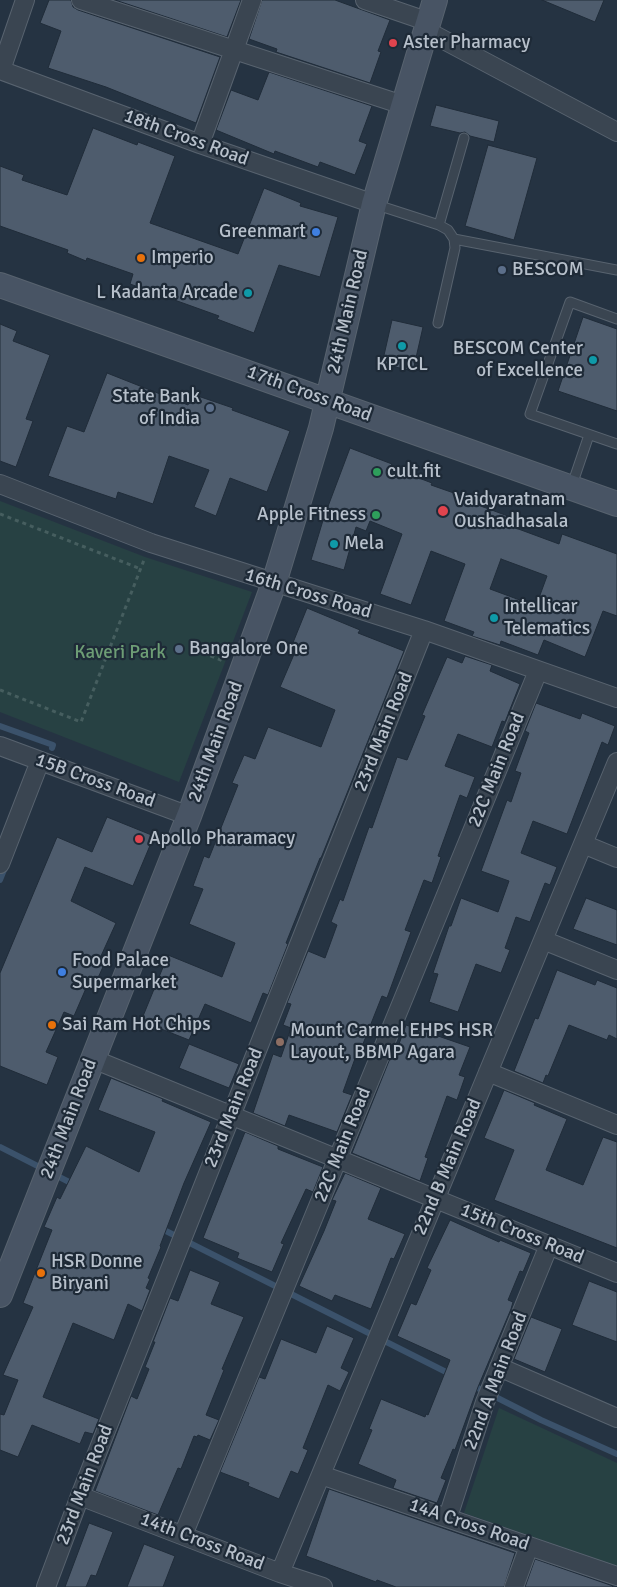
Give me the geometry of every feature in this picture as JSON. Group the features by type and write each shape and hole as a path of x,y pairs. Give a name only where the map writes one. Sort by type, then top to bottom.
{"street":[{"path":"1,70 25,0"},
{"path":"81,0 403,105"},
{"path":"200,144 252,0"},
{"path":"365,0 430,18 617,132"},
{"name":"24th Main Road","path":"0,1295 189,816 274,583 320,428 374,204 430,18"},
{"name":"18th Cross Road","path":"1,70 200,144 374,204"},
{"name":"17th Cross Road","path":"0,285 617,504"},
{"name":"16th Cross Road","path":"0,484 151,543 424,630 617,698"},
{"name":"23rd Main Road","path":"46,1587 80,1496 424,630"},
{"name":"22C Main Road","path":"183,1535 538,671"},
{"name":"15B Cross Road","path":"0,746 189,816"},
{"path":"0,864 40,761"},
{"name":"22nd B Main Road","path":"280,1572 617,762"},
{"path":"583,844 617,858"},
{"path":"543,940 617,970"},
{"name":"15th Cross Road","path":"93,1059 617,1273"},
{"path":"488,1072 617,1125"},
{"name":"22nd A Main Road","path":"448,1518 485,1402 549,1245"},
{"path":"499,1367 617,1418"},
{"name":"14A Cross Road","path":"321,1475 617,1576"},
{"name":"14th Cross Road","path":"80,1496 323,1587"},
{"path":"514,1587 529,1546"}],"lane":[{"path":"439,225 464,138"},
{"path":"374,204 439,225 448,230 454,239 455,248 438,323"},
{"path":"454,239 617,270"},
{"path":"617,319 570,302 530,414 617,444"},
{"path":"571,488 589,435"}],"path":[{"path":"0,514 141,568"},
{"path":"0,690 81,722 151,543"},
{"path":"203,653 226,662"}],"green space":[{"name":"Kaveri Park","path":"0,501 145,557 252,592 179,782 0,712"},
{"path":"499,1408 617,1463 617,1566 464,1513"}],"building":[{"path":"49,0 71,0 73,7 78,10 220,57 196,123 106,87 48,68 61,31 40,23"},
{"path":"115,0 241,0 227,37"},
{"path":"262,0 335,0 390,20 378,51 381,52 370,83 276,52 277,49 249,39"},
{"path":"542,0 604,0 595,22"},
{"path":"269,72 372,106 359,141 367,144 355,175 320,162 318,167 275,151 274,154 216,130 231,90 258,100"},
{"path":"436,105 499,121 494,142 470,136 465,132 460,133 430,126"},
{"path":"93,128 137,145 138,142 175,156 150,223 238,254 264,188 301,203 300,206 338,217 320,277 279,265 254,333 217,319 219,316 130,284 133,274 87,258 86,261 67,253 68,250 0,226 0,166 24,175 22,180 67,195"},
{"path":"488,145 537,158 514,240 465,226"},
{"name":"BESCOM Center of Excellence","path":"583,317 617,329 617,411 558,391"},
{"name":"KPTCL","path":"392,320 423,327 413,371 382,364"},
{"path":"0,324 17,331 13,341 50,355 26,419 33,421 16,467 0,461"},
{"path":"107,373 188,405 192,394 290,431 267,492 230,478 216,516 194,507 209,470 169,456 153,504 118,492 116,499 48,476 67,426 84,432"},
{"path":"350,448 392,464 390,467 432,483 431,485 471,499 470,502 516,519 513,527 559,544 562,534 617,554 617,616 603,611 585,657 544,640 538,655 501,641 500,645 472,636 474,632 444,621 465,564 431,551 411,605 380,594 402,534 370,521 366,531 356,527 344,570 311,560 324,517","holes":["501,559 547,576 536,606 490,589"]},
{"path":"307,608 360,630 358,633 404,651 286,943 288,944 268,995 263,993 251,1023 205,1004 189,1040 141,1021 168,955 222,977 235,943 189,924 203,889 193,886 204,856 209,858 238,785 232,783 244,755 255,759 268,727 321,747 335,710 280,687 295,652 290,650"},
{"path":"465,656 492,665 490,671 520,684 505,722 502,721 492,747 458,734 445,766 475,777 467,798 460,795 438,856 441,857 432,883 424,880 405,930 411,932 387,998 382,996 359,1054 357,1053 343,1092 352,1095 337,1132 289,1115 285,1126 253,1113 273,1054 281,1057 291,1028 283,1025 291,1004 287,1003 308,951 325,958 337,925 331,922 340,899 343,901 369,827 372,828 397,757 407,760 425,716 422,715 447,657 462,663"},
{"path":"536,703 580,719 582,713 615,726 608,745 602,742 567,834 533,821 521,853 557,867 550,885 545,883 530,922 516,917 505,948 510,950 501,973 476,964 458,1012 429,1002 438,974 433,973 461,898 498,912 509,881 481,871 507,800 511,802 521,773 515,771 529,733 525,731"},
{"path":"107,817 154,836 133,886 85,867 71,901 116,923 101,956 107,958 93,989 87,986 74,1016 64,1012 46,1052 58,1057 47,1085 0,1066 0,973 57,837 92,852"},
{"path":"586,898 617,910 617,945 573,929"},
{"path":"557,970 595,985 597,980 617,988 617,1039 609,1035 607,1040 569,1025 548,1076 546,1075 543,1083 514,1071 535,1018 538,1019"},
{"path":"406,1025 470,1047 459,1075 465,1077 457,1100 447,1096 425,1157 428,1158 420,1181 352,1153 393,1051 396,1052"},
{"path":"189,1044 239,1064 229,1088 179,1068"},
{"path":"111,1078 163,1099 162,1101 211,1122 184,1183 148,1278 150,1279 146,1288 150,1290 142,1311 128,1304 114,1340 73,1323 43,1397 99,1419 93,1434 85,1432 80,1444 32,1425 18,1457 0,1450 0,1414 4,1415 18,1380 3,1375 33,1307 23,1303 52,1230 44,1227 57,1197 60,1199 86,1146 139,1172 155,1132 98,1110"},
{"path":"504,1090 567,1119 546,1170 583,1185 603,1137 617,1142 617,1248 494,1200 514,1150 484,1138"},
{"path":"245,1132 278,1146 278,1149 323,1167 313,1192 306,1189 281,1243 284,1244 272,1272 237,1258 239,1253 203,1238"},
{"path":"345,1173 381,1188 368,1219 405,1234 394,1259 391,1258 371,1309 335,1295 332,1301 299,1286 324,1231 336,1201 332,1200"},
{"path":"450,1220 499,1242 500,1240 531,1253 523,1272 520,1271 508,1300 513,1302 511,1309 478,1387 455,1450 453,1449 441,1478 446,1480 437,1503 393,1488 396,1480 358,1464 372,1430 369,1429 381,1399 425,1417 426,1414 428,1415 450,1360 397,1336 411,1303 416,1305 431,1270 427,1268"},
{"path":"190,1270 220,1282 211,1304 244,1317 222,1369 224,1370 206,1415 219,1420 210,1440 198,1435 197,1437 194,1436 181,1469 178,1468 158,1515 95,1491 131,1396 137,1399 149,1369 145,1367 170,1298 178,1301"},
{"path":"589,1281 617,1292 617,1342 572,1325"},
{"path":"531,1317 562,1329 545,1372 514,1359"},
{"path":"327,1326 354,1338 341,1368 349,1372 340,1391 328,1385 303,1448 308,1450 298,1474 291,1471 279,1499 248,1486 249,1483 220,1472 259,1377 265,1379 281,1339 316,1353"},
{"path":"329,1489 515,1553 504,1587 396,1587 377,1580 376,1582 306,1556"},
{"path":"89,1523 113,1532 96,1576 91,1575 86,1587 65,1587"},
{"path":"144,1544 175,1556 163,1587 127,1587"},
{"path":"535,1559 613,1586 525,1587"}],"waterway":[{"path":"0,726 53,745 52,748"},
{"path":"0,880 6,865"},
{"path":"0,1147 75,1185"},
{"path":"160,1228 452,1375"},
{"path":"470,1384 541,1420 617,1454"}],"place":[{"name":"Aster Pharmacy","path":"393,43"},
{"name":"Greenmart","path":"316,232"},
{"name":"Imperio","path":"141,258"},
{"name":"BESCOM","path":"502,270"},
{"name":"L Kadanta Arcade","path":"248,293"},
{"name":"KPTCL","path":"402,346"},
{"name":"BESCOM Center of Excellence","path":"593,360"},
{"name":"State Bank of India","path":"210,408"},
{"name":"cult.fit","path":"377,472"},
{"name":"Vaidyaratnam Oushadhasala","path":"443,511"},
{"name":"Apple Fitness","path":"376,515"},
{"name":"Mela","path":"334,544"},
{"name":"Intellicar Telematics","path":"494,618"},
{"name":"Bangalore One","path":"179,649"},
{"name":"Apollo Pharamacy","path":"139,839"},
{"name":"Food Palace Supermarket","path":"62,972"},
{"name":"Sai Ram Hot Chips","path":"52,1025"},
{"name":"Mount Carmel EHPS HSR Layout, BBMP Agara","path":"280,1042"},
{"name":"HSR Donne Biryani","path":"41,1273"}]}
